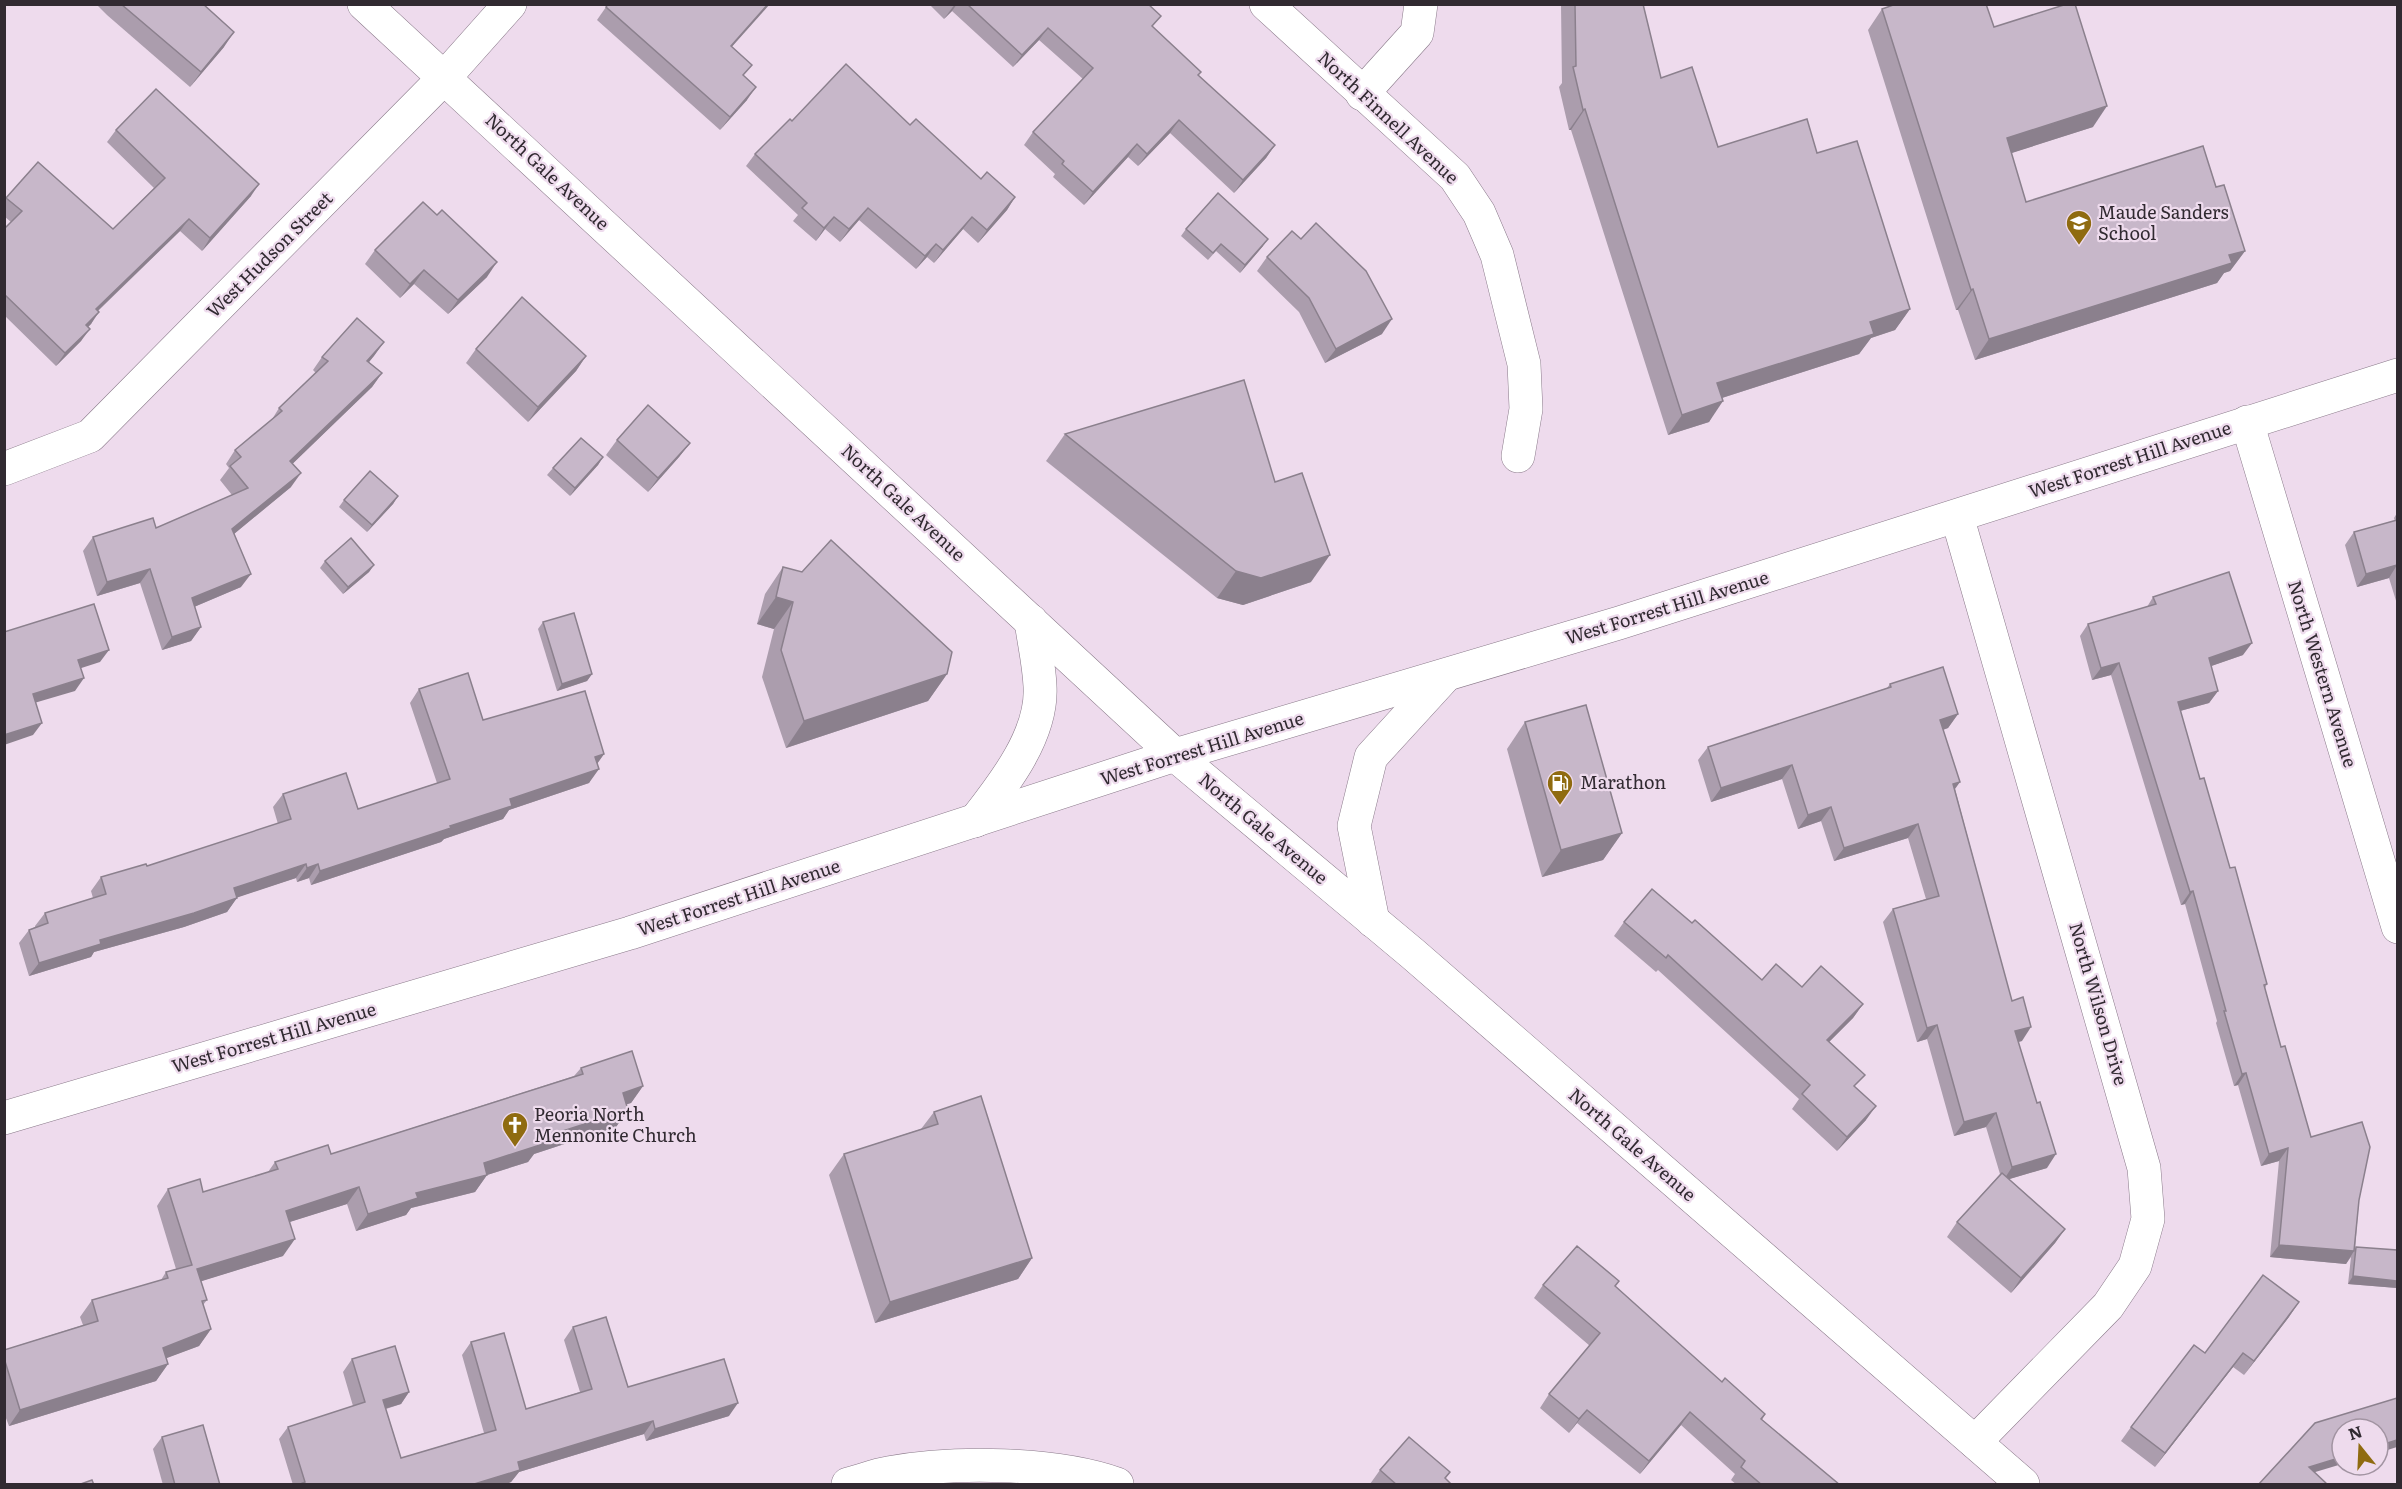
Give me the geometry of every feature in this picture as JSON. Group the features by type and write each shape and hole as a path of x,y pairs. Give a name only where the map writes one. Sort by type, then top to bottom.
{"street":[{"name":"North Gale Avenue","path":"364,4 1175,755 1373,921 2023,1485"},
{"name":"West Hudson Street","path":"4,468 90,436 445,77 510,4"},
{"path":"1362,94 1417,33 1421,4"},
{"name":"North Finnell Avenue","path":"1274,7 1362,94 1455,177 1479,213 1500,266 1524,364 1526,409 1518,456"},
{"name":"West Forrest Hill Avenue","path":"4,1118 630,933 1175,755 1619,623 2397,375"},
{"name":"North Western Avenue","path":"2247,422 2397,927"},
{"name":"North Wilson Drive","path":"1957,516 2144,1168 2148,1219 2135,1266 2108,1306 1975,1442"},
{"path":"975,821 1012,774 1031,732 1041,687 1031,621"},
{"path":"1373,921 1354,826 1371,757 1446,675"},
{"path":"848,1485 887,1473 954,1466 1037,1469 1103,1480 1117,1485"}],"building":[{"path":"121,4 203,4 234,32 201,72"},
{"path":"608,4 768,4 731,46 752,65 743,75 756,87 730,117 606,7"},
{"path":"967,4 1148,4 1161,16 1152,26 1201,72 1198,75 1275,145 1243,180 1179,120 1147,154 1137,144 1093,192 1062,164 1064,161 1033,132 1093,68 1048,28 1022,55"},
{"path":"1575,4 1643,4 1661,78 1692,67 1718,147 1807,119 1817,153 1857,141 1910,309 1870,322 1874,334 1717,383 1723,401 1682,415 1585,109 1583,110 1573,67 1576,66"},
{"path":"1896,4 1986,4 1994,27 2067,4 2075,4 2107,106 2007,138 2026,202 2203,146 2216,187 2224,185 2245,251 2229,255 2232,263 1989,339 1973,289 1971,290 1882,9"},
{"path":"846,64 910,125 916,119 981,179 987,172 1015,197 987,230 972,217 943,250 936,244 925,256 868,208 849,229 834,217 824,228 802,208 807,203 755,154 790,119 792,121"},
{"path":"156,89 259,184 210,238 189,219 96,309 99,312 86,325 90,329 65,353 4,294 4,229 22,211 6,198 38,162 113,229 165,178 116,130"},
{"path":"1218,193 1268,239 1245,265 1221,244 1213,253 1186,229"},
{"path":"423,202 437,215 442,210 497,262 458,300 424,270 410,284 375,250"},
{"path":"1316,223 1366,271 1392,319 1336,349 1309,298 1267,257 1292,231 1301,239"},
{"path":"522,297 586,356 538,407 476,349"},
{"path":"357,318 384,342 367,361 382,373 290,461 301,473 232,529 251,574 192,598 201,627 172,637 150,569 107,582 93,537 153,518 156,528 248,488 230,466 241,457 235,450 282,411 279,408 328,361 322,357"},
{"path":"1244,380 1275,482 1302,473 1330,555 1261,578 1236,571 1065,434"},
{"path":"648,405 690,443 658,478 617,440"},
{"path":"581,438 603,457 575,488 553,468"},
{"path":"370,471 398,496 372,525 344,500"},
{"path":"2397,520 2397,565 2366,574 2354,532"},
{"path":"351,538 374,565 348,587 325,561"},
{"path":"831,540 952,652 947,674 804,721 781,650 793,602 776,597 783,567 802,572"},
{"path":"2229,572 2252,643 2209,658 2218,691 2178,702 2200,779 2204,778 2230,868 2235,867 2267,984 2264,985 2281,1047 2285,1046 2311,1137 2362,1122 2370,1147 2359,1200 2354,1251 2279,1245 2288,1148 2269,1154 2246,1073 2242,1074 2193,891 2190,892 2119,663 2101,668 2088,624 2156,604 2153,597"},
{"path":"94,604 109,650 78,660 84,678 33,694 42,723 4,735 4,632"},
{"path":"574,613 592,674 562,684 543,622"},
{"path":"1943,667 1958,714 1940,720 1960,782 1953,784 2012,1001 2023,997 2031,1027 2015,1031 2037,1103 2040,1102 2056,1154 2012,1167 1996,1113 1964,1122 1937,1025 1927,1028 1893,909 1939,896 1918,824 1844,848 1831,807 1808,815 1792,765 1721,788 1708,747 1891,687 1890,684"},
{"path":"468,673 483,720 585,691 604,754 595,757 599,769 510,799 512,806 450,826 451,828 320,871 318,864 307,868 306,864 234,888 237,898 100,940 101,944 39,963 29,930 48,923 45,913 106,894 101,877 146,864 147,866 291,819 283,794 346,773 358,809 450,779 419,689"},
{"path":"1586,705 1622,833 1561,850 1525,722"},
{"path":"1652,889 1692,923 1695,920 1762,980 1776,964 1802,987 1821,966 1863,1004 1827,1040 1865,1075 1854,1086 1876,1106 1847,1137 1802,1094 1810,1085 1668,955 1666,958 1624,922"},
{"path":"632,1051 643,1086 623,1093 628,1110 538,1139 540,1145 484,1163 487,1175 416,1193 418,1198 368,1214 359,1187 286,1211 295,1239 197,1269 207,1300 202,1301 211,1329 163,1348 168,1364 20,1410 4,1358 4,1350 98,1321 92,1300 168,1278 166,1272 192,1265 168,1189 200,1179 203,1192 278,1169 275,1162 328,1145 331,1154 583,1074 581,1068"},
{"path":"981,1096 1032,1258 890,1302 844,1154 938,1124 934,1112"},
{"path":"2002,1173 2065,1229 2021,1278 1957,1222"},
{"path":"1577,1246 1619,1281 1615,1286 1722,1382 1725,1378 1765,1414 1761,1419 1840,1485 1762,1485 1741,1467 1745,1461 1690,1412 1649,1461 1587,1410 1579,1419 1549,1394 1600,1333 1543,1285"},
{"path":"2356,1247 2397,1250 2397,1281 2353,1276"},
{"path":"2263,1275 2299,1302 2254,1361 2243,1353 2165,1453 2131,1427 2194,1345 2205,1353"},
{"path":"606,1317 628,1387 724,1359 738,1403 655,1429 653,1421 518,1462 520,1470 471,1485 298,1485 305,1482 288,1427 365,1402 352,1359 395,1346 409,1392 383,1400 401,1458 496,1430 471,1342 504,1333 526,1409 592,1389 573,1327"},
{"path":"2397,1398 2397,1440 2390,1442 2390,1417 2335,1417"},
{"path":"2330,1418 2330,1461 2309,1467 2328,1485 2258,1485 2315,1423"},
{"path":"203,1425 220,1485 175,1485 162,1437"},
{"path":"1409,1437 1450,1472 1445,1478 1452,1485 1397,1485 1380,1470"},
{"path":"92,1480 94,1485 78,1485"}],"place":[{"name":"Maude Sanders School","path":"2079,246"},
{"name":"Marathon","path":"1560,806"},
{"name":"Peoria North Mennonite Church","path":"515,1148"}]}
